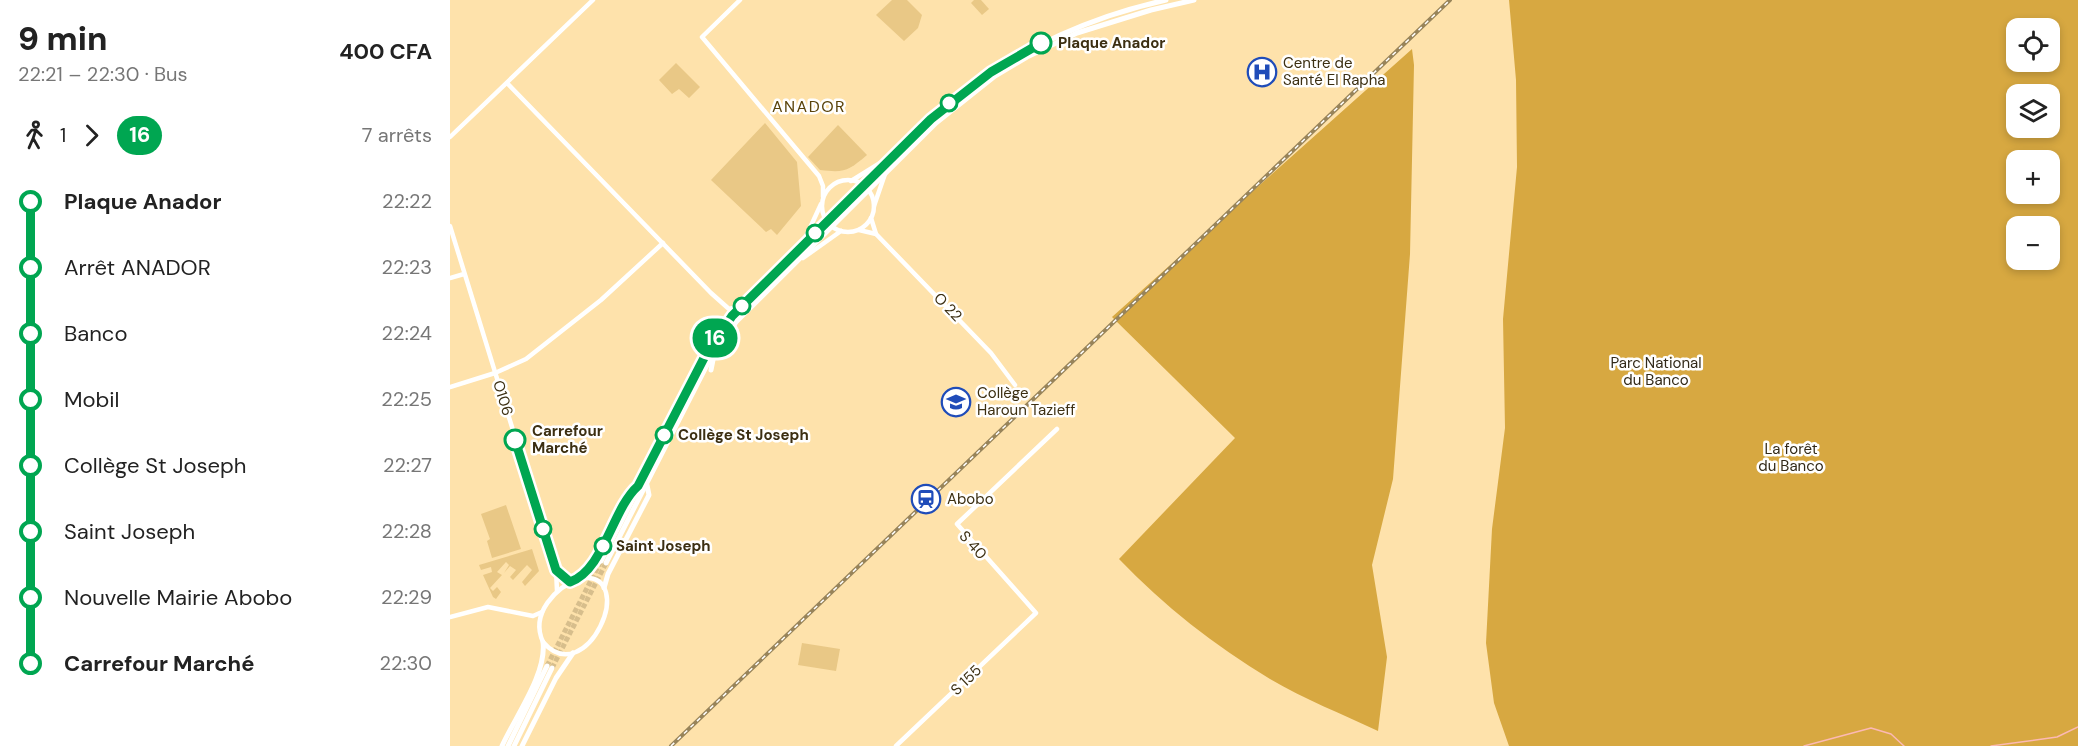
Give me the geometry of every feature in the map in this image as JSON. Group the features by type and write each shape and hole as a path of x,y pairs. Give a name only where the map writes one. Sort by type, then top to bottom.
{"main road":[{"path":"829,223 796,262 736,322 716,350 647,485 604,562 638,486 716,338 742,306 865,188 893,155 961,93 1010,60 1075,27 1166,0"},
{"path":"865,188 886,173 936,123 972,93 1027,57 1063,39 1113,21 1194,0"},
{"path":"880,164 893,155"},
{"path":"711,370 716,350"},
{"path":"604,588 608,574 648,495 647,485"},
{"path":"581,578 608,537 629,496 638,486"},
{"path":"502,746 537,676 543,642"},
{"path":"522,746 556,678 573,653"},
{"path":"508,746 550,667 514,746"}],"street":[{"path":"450,137 593,0"},
{"path":"740,0 702,37 819,176 823,186 823,199 829,223 841,231"},
{"path":"507,83 729,309 742,306"},
{"path":"819,176 837,183 851,181 880,164"},
{"path":"796,262 841,231 858,230 876,234 871,218 886,173"},
{"path":"851,181 865,188 873,208"},
{"path":"800,248 823,199 837,183"},
{"path":"858,230 871,218"},
{"name":"O106","path":"450,226 556,570 557,591"},
{"name":"O 22","path":"876,234 991,353 1015,385"},
{"path":"450,387 521,362 601,300 663,243"},
{"path":"450,278 464,274"},
{"name":"S 40","path":"1036,614 957,524 1057,429"},
{"path":"556,570 570,582"},
{"path":"450,617 481,608 496,607 524,615 533,619 539,627 543,642 557,653 573,653 591,639 604,620 607,603 604,588 593,580 581,578 570,582 557,591 542,612 539,627"},
{"path":"524,615 536,615 542,612"},
{"name":"S 155","path":"896,746 1036,614"}],"shaded area":[{"path":"892,0 907,0 922,15 918,28 904,41 876,15"},
{"path":"974,0 981,0 989,9 982,15 971,3"},
{"path":"676,63 700,87 689,98 679,89 672,94 659,80"},
{"path":"765,123 797,162 801,206 777,235 771,229 766,232 711,180"},
{"path":"838,125 867,155 846,170 820,170 808,157"},
{"path":"506,505 521,549 492,558 487,541 490,539 481,514"},
{"path":"532,549 539,571 525,586 522,582 532,570 527,565 513,580 510,577 516,570 510,566 504,573 509,565 506,562 497,572 502,575 490,588 493,591 497,587 501,592 496,599 493,597 483,575 492,572 491,567 481,570 479,565"},
{"path":"802,643 840,649 836,671 798,665"}],"green space":[{"name":"La forêt du Banco","path":"1509,0 2078,0 2078,746 1509,746 1494,703 1486,643 1492,529 1505,428 1503,319 1517,167 1516,80"},
{"path":"1412,49 1414,65 1410,254 1393,479 1372,565 1387,657 1378,731 1296,693 1249,666 1172,609 1119,559 1235,438 1112,317"}],"waterway":[{"path":"1991,746 2057,737 2078,727"},
{"path":"1804,746 1871,728 1891,734 1904,746"}],"tunnel":[{"path":"547,666 601,561"},
{"path":"552,668 606,563"}],"railway":[{"path":"671,746 1450,0"}],"bus line":[{"name":"16","path":"515,440 556,570 570,582 581,578 603,546 629,496 638,486 704,358 732,316 931,119 961,93 991,72 1041,43"}],"place":[{"name":"Plaque Anador","path":"1041,43"},
{"name":"Centre de Santé El Rapha","path":"1262,72"},
{"name":"Collège Haroun Tazieff","path":"956,402"},
{"name":"Collège St Joseph","path":"664,435"},
{"name":"Carrefour Marché","path":"515,440"},
{"name":"Abobo","path":"926,499"},
{"name":"Saint Joseph","path":"603,546"}],"district":[{"name":"ANADOR","path":"809,106"}],"park label":[{"name":"Parc National du Banco","path":"1656,372"}]}
